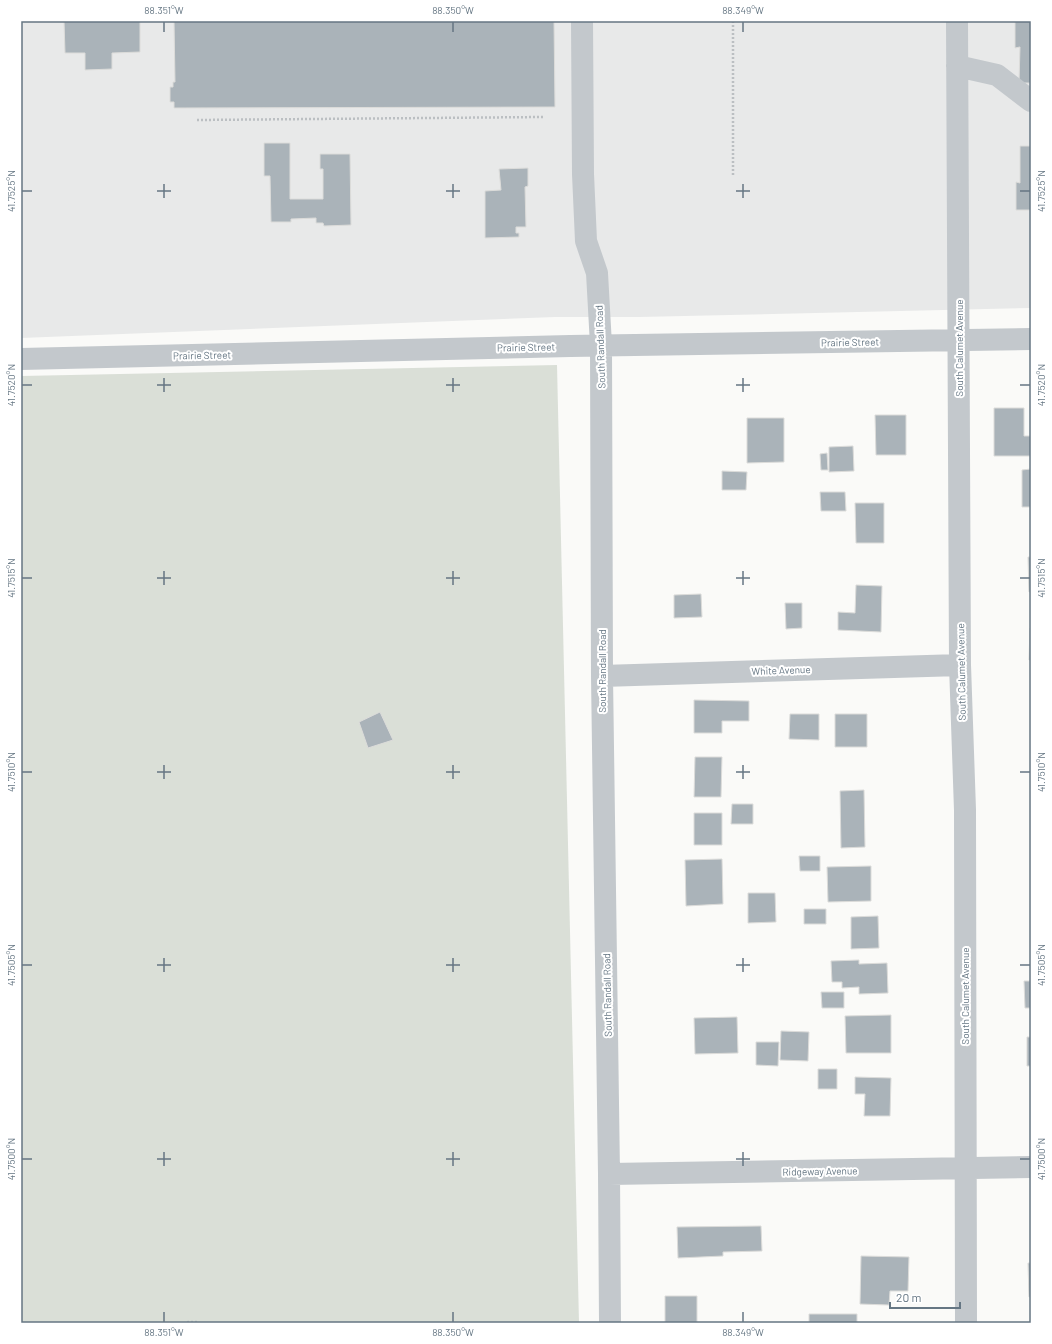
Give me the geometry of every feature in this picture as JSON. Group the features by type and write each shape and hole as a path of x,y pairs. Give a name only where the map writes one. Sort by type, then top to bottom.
{"street":[{"name":"South Randall Road","path":"582,21 583,174 586,241 597,273 601,345 602,676 610,1323"},
{"name":"South Calumet Avenue","path":"957,21 960,665 965,810 966,1323"},
{"path":"958,66 997,74 1031,101"},
{"name":"Prairie Street","path":"21,359 601,345 1031,339"},
{"name":"White Avenue","path":"602,676 960,665"},
{"name":"Ridgeway Avenue","path":"609,1174 1031,1167"}],"path":[{"path":"733,21 733,175"},
{"path":"197,120 544,118"},
{"path":"188,1323 199,1323"}],"shaded area":[{"path":"21,21 1031,21 1031,308 639,317 555,317 21,338"},
{"path":"557,365 579,1323 21,1323 21,376"}],"building":[{"path":"64,21 140,21 140,52 112,53 112,69 85,70 85,53 65,53"},
{"path":"174,21 554,21 555,107 174,108 174,102 170,102 170,87 173,87 173,82 175,82"},
{"path":"1015,21 1031,21 1031,83 1019,83 1020,47 1015,48"},
{"path":"264,143 290,143 290,199 323,199 323,169 320,169 320,154 350,154 351,225 324,226 323,223 316,223 316,218 291,219 291,222 271,222 270,176 264,176"},
{"path":"1020,146 1031,146 1031,210 1016,210 1016,182 1020,183"},
{"path":"528,168 528,186 525,187 526,227 516,227 516,233 519,233 519,237 485,238 485,191 501,190 499,169"},
{"path":"994,408 1024,408 1024,436 1031,436 1031,456 994,456"},
{"path":"875,415 906,415 906,455 876,455"},
{"path":"747,418 784,418 784,462 747,463"},
{"path":"853,446 854,471 829,472 829,447"},
{"path":"827,453 828,470 821,470 820,454"},
{"path":"1031,469 1031,507 1022,507 1022,470"},
{"path":"722,471 747,472 746,490 722,490"},
{"path":"820,492 845,492 846,511 821,511"},
{"path":"855,503 884,503 884,543 856,543"},
{"path":"1028,557 1031,557 1031,592 1029,592"},
{"path":"856,585 882,586 881,632 838,630 838,612 855,613"},
{"path":"701,594 702,617 674,618 674,595"},
{"path":"785,603 802,603 802,628 786,629"},
{"path":"1030,628 1031,660 1029,660"},
{"path":"694,700 749,701 749,721 722,721 722,733 694,733"},
{"path":"380,712 393,740 368,748 359,722"},
{"path":"790,714 819,714 819,740 789,739"},
{"path":"835,714 867,714 867,747 835,747"},
{"path":"695,757 722,757 721,797 694,797"},
{"path":"864,790 865,847 841,848 840,791"},
{"path":"732,804 753,804 753,824 731,824"},
{"path":"694,813 722,813 722,845 694,845"},
{"path":"799,856 820,856 820,871 800,871"},
{"path":"722,859 723,904 686,906 685,860"},
{"path":"871,866 871,901 828,902 827,867"},
{"path":"748,893 775,893 776,922 748,923"},
{"path":"804,909 826,909 826,924 804,924"},
{"path":"878,916 879,948 851,949 851,917"},
{"path":"859,960 859,964 887,963 888,993 859,994 859,987 842,988 842,982 832,982 831,961"},
{"path":"1024,981 1031,981 1031,1008 1025,1008"},
{"path":"821,992 844,992 844,1008 822,1008"},
{"path":"891,1015 891,1053 846,1053 845,1016"},
{"path":"737,1017 738,1053 695,1054 694,1018"},
{"path":"781,1031 809,1032 808,1061 780,1060"},
{"path":"1027,1037 1031,1037 1031,1066 1027,1066"},
{"path":"756,1042 779,1042 778,1066 756,1065"},
{"path":"818,1069 837,1069 837,1089 818,1089"},
{"path":"855,1077 891,1078 890,1116 864,1116 865,1094 855,1094"},
{"path":"761,1226 762,1251 723,1252 723,1256 678,1258 677,1227"},
{"path":"861,1256 909,1257 908,1291 890,1291 889,1305 860,1304"},
{"path":"1028,1263 1031,1263 1031,1297 1029,1297"},
{"path":"665,1296 697,1296 697,1323 665,1323"},
{"path":"809,1314 857,1314 857,1323 809,1323"}]}
